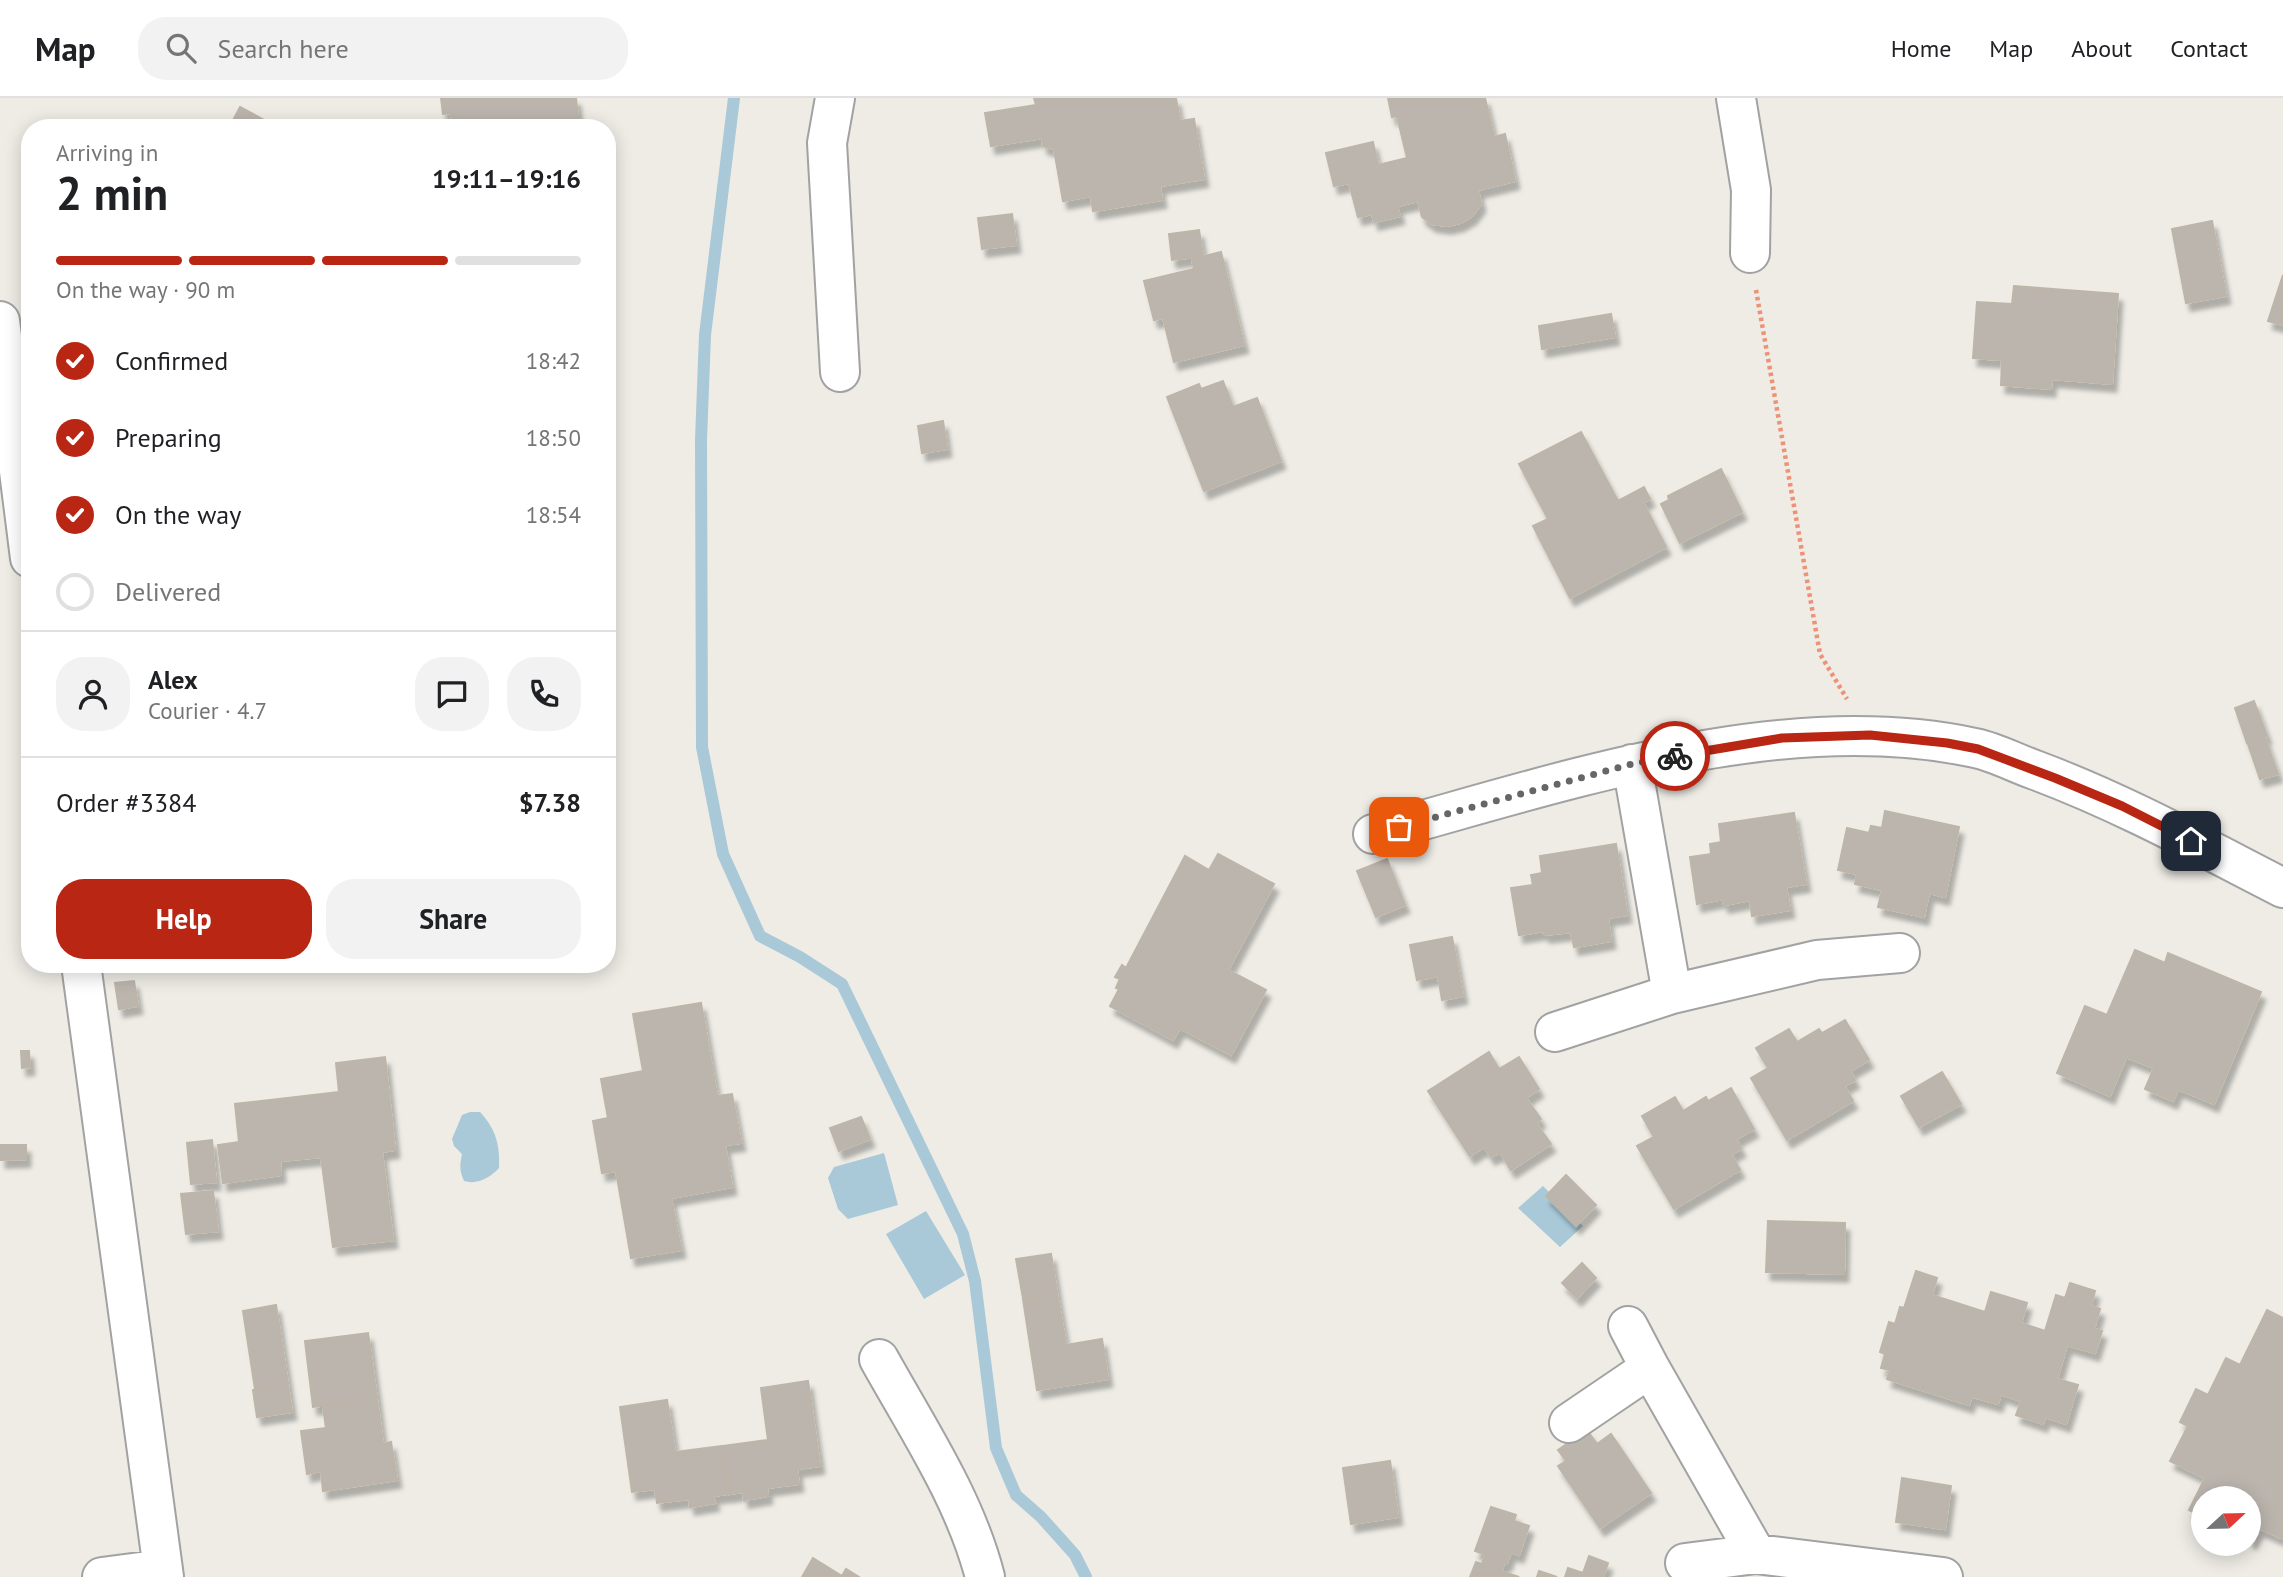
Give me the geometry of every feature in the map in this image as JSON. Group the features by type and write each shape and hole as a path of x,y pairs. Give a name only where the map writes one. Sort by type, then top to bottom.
{"street":[{"path":"835,98 827,143 840,372"},
{"path":"1736,98 1751,190 1750,253"},
{"path":"0,321 21,487"},
{"path":"1373,834 1632,764 1782,738 1870,735 1947,743 1991,753 2122,806 2283,888"},
{"path":"1632,764 1672,994"},
{"path":"1555,1032 1672,994 1817,960 1900,953"},
{"path":"82,973 164,1573 102,1577"},
{"path":"1628,1326 1756,1554"},
{"path":"879,1359 952,1491 985,1577"},
{"path":"1569,1423 1650,1368"},
{"path":"1685,1563 1756,1554 1943,1577"}],"path":[{"path":"1750,253 1821,654 1870,735"}],"water":[{"path":"480,1112 490,1125 498,1145 499,1160 499,1168 495,1172 474,1182 464,1181 460,1168 462,1154 454,1146 452,1139 462,1115"},
{"path":"884,1153 898,1205 848,1219 838,1209 828,1178 834,1167"},
{"path":"1543,1186 1583,1226 1560,1247 1518,1208"},
{"path":"926,1211 965,1275 924,1299 886,1234"}],"building":[{"path":"441,98 576,98 578,119 452,119 451,113 443,114"},
{"path":"1034,98 1176,98 1180,121 1194,119 1204,179 1160,186 1162,200 1093,211 1091,196 1063,201 1054,149 1043,146 1042,138 991,146 985,113 1036,105"},
{"path":"1388,98 1485,98 1494,137 1505,134 1515,181 1478,190 1481,204 1472,216 1447,226 1432,224 1422,217 1418,201 1397,206 1400,216 1374,222 1372,214 1358,217 1349,183 1334,186 1326,153 1373,142 1378,165 1407,158 1397,116 1392,117"},
{"path":"240,107 262,119 234,119"},
{"path":"1012,214 1016,245 982,249 978,218"},
{"path":"2212,221 2226,296 2186,303 2172,229"},
{"path":"1199,230 1203,256 1172,260 1169,234"},
{"path":"1221,252 1244,345 1174,362 1163,318 1154,320 1144,281 1194,269 1192,259"},
{"path":"2283,275 2283,325 2268,321"},
{"path":"2014,286 2118,294 2112,384 2052,379 2051,389 2001,385 2002,360 1973,358 1977,302 2012,304"},
{"path":"1611,314 1615,337 1542,349 1539,326"},
{"path":"1223,381 1233,407 1257,398 1281,461 1204,491 1167,397 1199,384 1201,389"},
{"path":"943,421 947,449 922,453 918,426"},
{"path":"1581,432 1618,501 1644,487 1650,499 1643,502 1666,547 1570,598 1533,526 1548,519 1519,464"},
{"path":"1721,469 1742,512 1680,543 1661,504 1669,500 1668,496"},
{"path":"2254,701 2267,736 2247,743 2235,708"},
{"path":"2265,738 2278,774 2260,779 2248,744"},
{"path":"1885,811 1959,827 1945,897 1929,893 1924,917 1878,907 1882,890 1855,884 1857,874 1838,870 1847,828 1869,833 1871,826 1882,828"},
{"path":"1794,813 1806,884 1786,887 1790,910 1752,916 1750,900 1724,905 1723,899 1697,904 1690,857 1711,854 1710,844 1721,842 1719,824"},
{"path":"1616,844 1627,915 1608,918 1611,941 1574,947 1571,932 1545,935 1544,931 1519,935 1511,888 1533,885 1531,875 1542,873 1540,856"},
{"path":"1218,854 1274,884 1228,970 1266,990 1231,1055 1180,1028 1173,1040 1110,1006 1119,989 1116,988 1120,979 1115,977 1122,965 1126,968 1185,856 1209,870"},
{"path":"1387,859 1405,905 1376,917 1357,871"},
{"path":"1452,937 1463,996 1442,1000 1438,976 1417,980 1410,945"},
{"path":"2135,950 2165,963 2168,953 2261,992 2214,1104 2178,1089 2173,1101 2145,1089 2154,1068 2126,1057 2110,1096 2057,1073 2085,1006 2107,1015"},
{"path":"134,981 138,1006 119,1009 115,983"},
{"path":"701,1003 717,1096 732,1094 741,1143 725,1145 732,1187 671,1198 681,1250 631,1258 616,1171 602,1173 593,1121 608,1118 601,1079 643,1071 633,1014"},
{"path":"1845,1020 1869,1060 1850,1071 1855,1080 1844,1086 1853,1101 1787,1140 1751,1078 1768,1068 1756,1048 1789,1029 1797,1042 1819,1029 1822,1033"},
{"path":"21,1051 29,1051 30,1067 22,1068"},
{"path":"1489,1052 1499,1069 1519,1057 1539,1089 1526,1098 1541,1119 1536,1123 1551,1144 1511,1170 1500,1152 1491,1157 1484,1147 1470,1156 1428,1091"},
{"path":"385,1057 395,1150 382,1152 393,1240 333,1247 321,1157 280,1161 281,1175 223,1183 218,1145 239,1142 235,1104 339,1092 336,1063"},
{"path":"1942,1072 1961,1104 1919,1127 1901,1096"},
{"path":"1731,1088 1754,1129 1736,1139 1741,1149 1731,1154 1740,1170 1674,1209 1637,1146 1654,1137 1642,1116 1675,1097 1683,1111 1706,1097 1708,1101"},
{"path":"861,1117 870,1139 839,1151 830,1128"},
{"path":"212,1140 216,1182 191,1184 187,1143"},
{"path":"1,1145 26,1145 26,1159 1,1160"},
{"path":"1566,1175 1596,1205 1576,1226 1546,1196"},
{"path":"213,1191 218,1231 186,1234 181,1194"},
{"path":"1768,1221 1845,1223 1844,1274 1766,1272"},
{"path":"1051,1254 1057,1293 1023,1298 1016,1259"},
{"path":"1582,1263 1596,1278 1577,1298 1562,1283"},
{"path":"1916,1271 1937,1278 1932,1295 1985,1312 1991,1292 2027,1303 2021,1323 2045,1331 2056,1295 2065,1298 2070,1283 2095,1291 2091,1306 2100,1309 2094,1329 2102,1331 2095,1353 2067,1345 2057,1379 2078,1385 2066,1424 2045,1417 2043,1424 2016,1415 2021,1401 2001,1394 1998,1404 1973,1397 1977,1386 1969,1405 1887,1379 1890,1370 1881,1368 1885,1354 1880,1352 1889,1322 1895,1324 1900,1307 1904,1308"},
{"path":"1057,1294 1066,1345 1102,1339 1108,1379 1037,1390 1023,1299"},
{"path":"276,1305 288,1384 255,1389 243,1311"},
{"path":"2267,1310 2283,1318 2283,1539 2261,1529 2261,1486 2201,1486 2205,1478 2170,1461 2188,1426 2180,1422 2196,1389 2208,1395 2226,1358 2240,1365"},
{"path":"368,1333 377,1399 313,1407 305,1341"},
{"path":"808,1381 820,1466 797,1469 799,1484 767,1488 768,1496 744,1500 743,1492 729,1494 722,1446 768,1440 761,1388"},
{"path":"288,1385 292,1412 257,1417 253,1390"},
{"path":"377,1399 383,1444 391,1442 397,1480 323,1491 321,1471 307,1474 301,1431 326,1428 323,1407"},
{"path":"667,1400 675,1452 721,1446 728,1494 713,1496 715,1503 690,1507 689,1499 657,1503 655,1489 632,1492 620,1407"},
{"path":"1587,1430 1597,1444 1611,1434 1651,1493 1600,1528 1558,1466 1566,1461 1558,1450"},
{"path":"1390,1461 1398,1517 1351,1524 1343,1468"},
{"path":"1902,1478 1951,1486 1945,1529 1896,1522"},
{"path":"1491,1507 1516,1515 1514,1521 1529,1526 1519,1555 1511,1552 1507,1563 1475,1551"},
{"path":"1485,1555 1505,1562 1501,1571 1519,1577 1470,1577 1476,1562 1482,1564"},
{"path":"1589,1556 1608,1563 1603,1577 1565,1577 1568,1568 1583,1573"},
{"path":"813,1558 842,1576 846,1569 859,1577 802,1577"},
{"path":"1539,1571 1557,1577 1537,1577"}],"waterway":[{"path":"734,98 705,335 701,440 702,747 723,854 760,936 842,984 963,1234 975,1281 996,1448 1016,1495 1041,1517 1075,1555 1086,1577"}],"way so far":[{"path":"1399,827 1632,764 1675,756"}],"route":[{"path":"1675,756 1782,738 1870,735 1947,743 1978,749 2055,778 2122,806 2191,841"}]}
